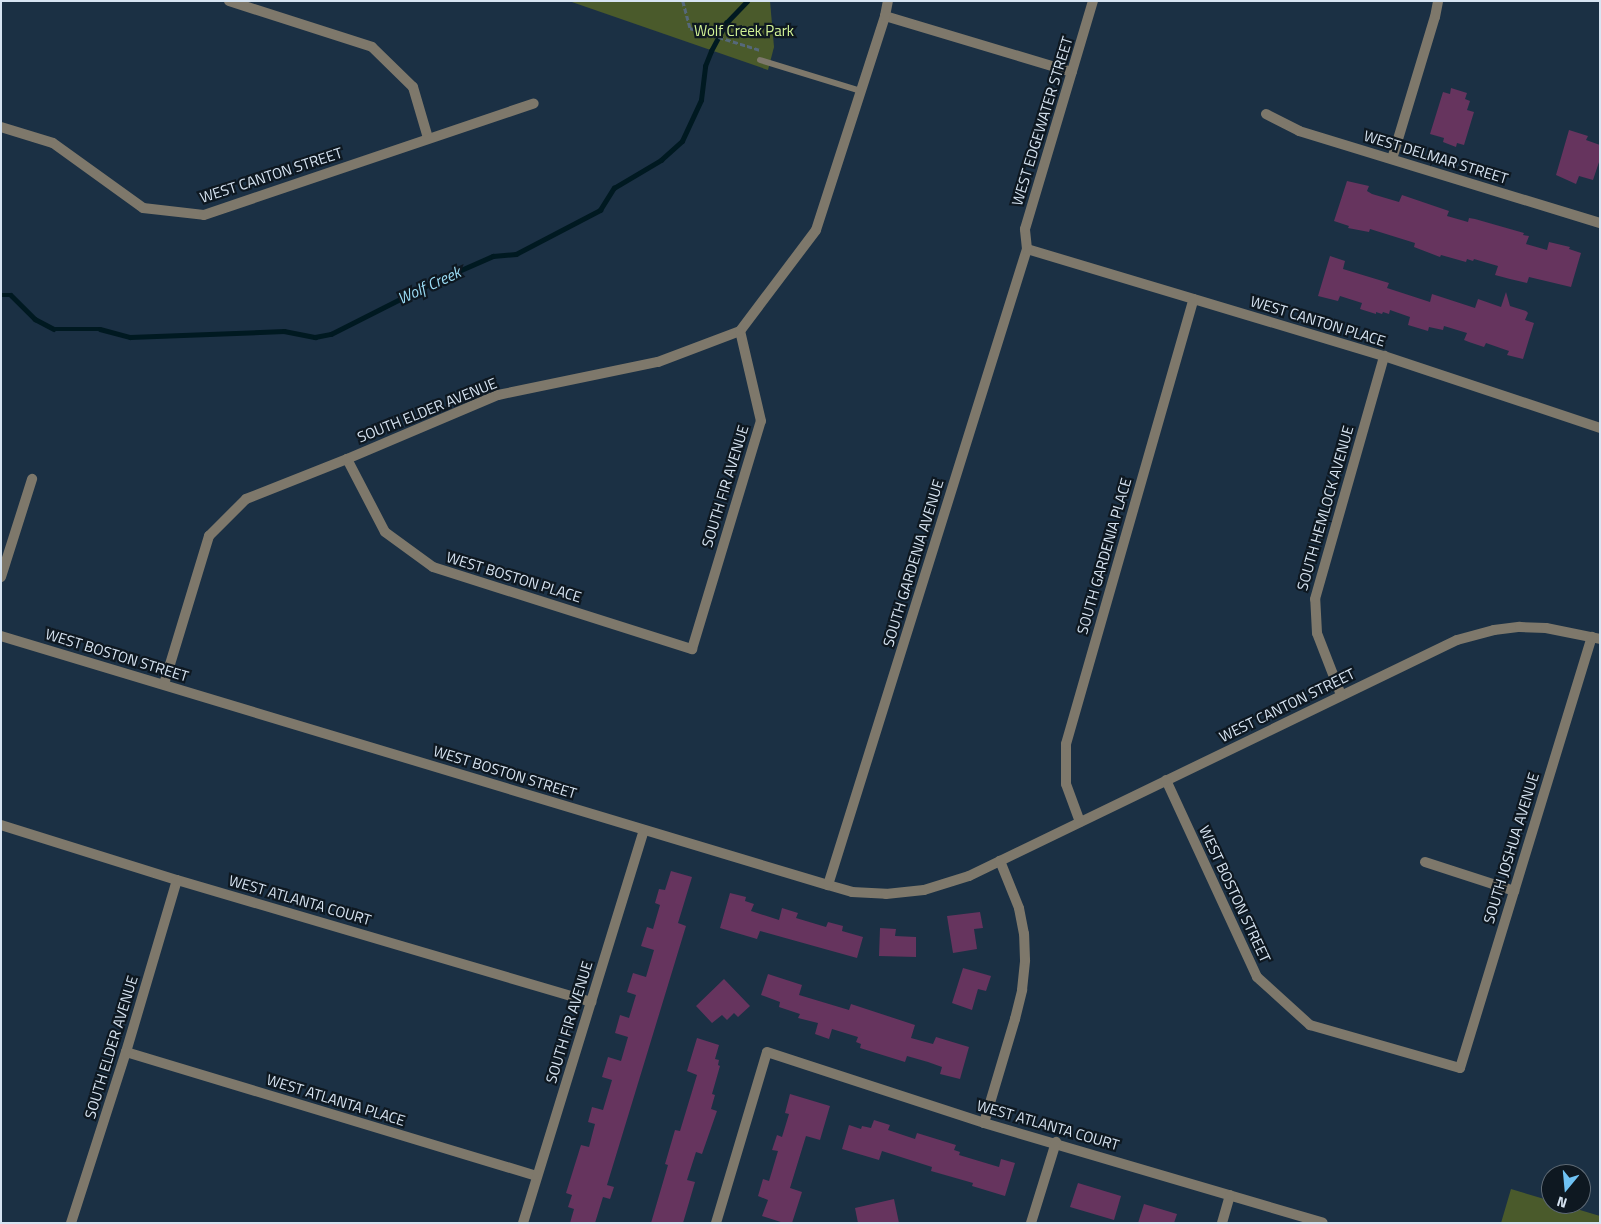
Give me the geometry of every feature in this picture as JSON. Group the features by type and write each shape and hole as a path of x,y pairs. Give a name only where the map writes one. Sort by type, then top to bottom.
{"street":[{"path":"228,1 372,47 412,87 428,138"},
{"path":"740,331 816,230 885,16 888,1"},
{"name":"WEST EDGEWATER STREET","path":"1026,249 1025,229 1093,1"},
{"path":"1392,159 1435,17 1438,1"},
{"path":"885,16 1072,72"},
{"name":"WEST CANTON STREET","path":"1,128 53,143 143,208 204,215 534,103"},
{"name":"WEST DELMAR STREET","path":"1266,114 1299,131 1600,223"},
{"name":"WEST CANTON PLACE","path":"1026,249 1384,356 1600,428"},
{"name":"SOUTH GARDENIA AVENUE","path":"828,885 1026,249"},
{"name":"SOUTH GARDENIA PLACE","path":"1080,822 1066,784 1066,744 1194,299"},
{"name":"SOUTH ELDER AVENUE","path":"164,684 209,536 246,499 347,459 498,395 658,362 740,331"},
{"name":"SOUTH FIR AVENUE","path":"692,648 761,421 740,331"},
{"name":"SOUTH HEMLOCK AVENUE","path":"1341,695 1317,633 1315,599 1384,356"},
{"name":"WEST BOSTON PLACE","path":"347,459 385,532 432,567 692,648"},
{"path":"1,577 32,479"},
{"name":"WEST CANTON STREET","path":"1000,861 1439,648 1486,632 1520,627 1546,628 1596,638"},
{"name":"WEST BOSTON STREET","path":"1,636 828,885 871,894 904,893 941,886 1000,861"},
{"name":"SOUTH JOSHUA AVENUE","path":"1460,1068 1514,891 1596,638"},
{"name":"WEST BOSTON STREET","path":"1166,780 1257,977 1310,1025 1460,1068"},
{"name":"WEST ATLANTA COURT","path":"1,825 177,880 591,1002"},
{"name":"SOUTH FIR AVENUE","path":"523,1223 644,830"},
{"path":"984,1122 1015,1019 1022,990 1025,960 1024,934 1019,908 1000,861"},
{"path":"1425,862 1514,891"},
{"name":"SOUTH ELDER AVENUE","path":"72,1222 126,1052 177,880"},
{"name":"WEST ATLANTA PLACE","path":"126,1052 537,1176"},
{"name":"WEST ATLANTA COURT","path":"716,1223 767,1052 984,1122 1323,1223"},
{"path":"1031,1223 1056,1142"},
{"path":"1222,1223 1230,1196"}],"lane":[{"path":"760,60 861,91"}],"path":[{"path":"683,1 690,28 750,46"}],"green space":[{"name":"Wolf Creek Park","path":"569,1 770,1 774,47 768,70"},
{"path":"1511,1189 1541,1198 1541,1214 1591,1213 1600,1216 1600,1223 1501,1223"}],"building":[{"path":"1451,88 1467,93 1465,99 1470,101 1467,110 1474,112 1464,145 1457,143 1456,147 1443,142 1444,138 1430,134 1443,92 1450,94"},
{"path":"1569,130 1588,136 1586,140 1600,145 1600,159 1593,180 1579,176 1576,184 1556,175"},
{"path":"1347,181 1369,186 1367,191 1372,194 1399,202 1402,195 1449,211 1447,216 1468,222 1469,218 1475,219 1524,233 1523,235 1529,236 1526,244 1547,250 1549,242 1570,247 1569,249 1581,253 1571,287 1529,277 1527,283 1510,279 1495,275 1498,266 1474,259 1473,261 1467,259 1466,262 1441,255 1440,257 1414,247 1415,243 1370,229 1369,232 1348,228 1349,226 1334,221"},
{"path":"1330,256 1345,261 1343,269 1389,283 1387,288 1430,302 1432,294 1475,308 1478,299 1501,307 1506,292 1510,306 1526,311 1528,313 1525,320 1534,323 1523,359 1507,355 1509,351 1486,343 1484,347 1464,340 1467,333 1444,326 1443,330 1429,327 1428,331 1408,325 1410,317 1390,310 1389,314 1376,312 1376,314 1360,309 1362,303 1340,296 1338,301 1318,296"},
{"path":"671,871 692,877 678,923 686,926 607,1185 614,1187 610,1199 603,1197 595,1223 570,1223 574,1209 568,1207 572,1195 566,1193 581,1145 589,1147 595,1124 588,1122 592,1107 603,1110 612,1080 602,1077 608,1057 621,1061 628,1037 615,1033 620,1015 629,1018 636,995 627,992 633,973 646,977 654,950 641,946 647,927 653,929 660,905 655,903 659,889 665,890"},
{"path":"730,893 746,897 745,901 754,904 751,911 779,920 782,908 798,913 796,918 826,927 828,922 843,926 842,931 863,937 857,958 760,931 757,939 720,928"},
{"path":"980,912 983,928 974,929 977,949 953,953 947,916"},
{"path":"880,928 896,929 895,936 916,937 916,957 879,956"},
{"path":"963,968 991,976 986,991 978,989 972,1010 952,1003"},
{"path":"768,974 802,985 799,995 849,1010 851,1004 915,1025 911,1038 933,1044 936,1037 969,1047 960,1079 940,1074 942,1067 928,1062 907,1056 905,1062 860,1048 861,1044 856,1042 858,1037 832,1029 829,1039 815,1034 818,1023 798,1018 800,1014 779,1007 780,1002 761,995"},
{"path":"724,979 750,1006 738,1017 734,1013 727,1020 722,1015 712,1023 696,1006"},
{"path":"697,1038 719,1045 715,1059 719,1060 718,1065 720,1066 712,1094 715,1095 711,1109 717,1111 702,1154 696,1152 687,1180 695,1182 683,1223 651,1223 668,1165 665,1164 675,1130 680,1131 697,1075 687,1071"},
{"path":"790,1094 830,1106 820,1140 806,1136 790,1188 802,1192 792,1223 784,1223 762,1216 768,1200 758,1196 763,1179 769,1181 778,1151 772,1150 777,1135 782,1137 789,1114 785,1113"},
{"path":"874,1120 890,1125 888,1130 915,1139 917,1133 956,1145 954,1150 960,1152 959,1155 999,1167 1001,1159 1015,1163 1005,1196 972,1186 973,1183 931,1171 932,1167 882,1151 879,1160 842,1149 849,1125 861,1129 862,1126 871,1128"},
{"path":"1078,1183 1121,1196 1114,1220 1070,1207"},
{"path":"894,1199 899,1223 858,1223 855,1208"},
{"path":"1144,1204 1177,1214 1174,1223 1138,1223"}],"waterway":[{"name":"Wolf Creek","path":"1,295 11,295 35,319 54,329 100,329 130,337 284,331 315,337 331,334 436,281 493,256 516,254 600,210 614,188 661,160 682,141 701,100 705,66 711,51 726,23 747,1"}]}
